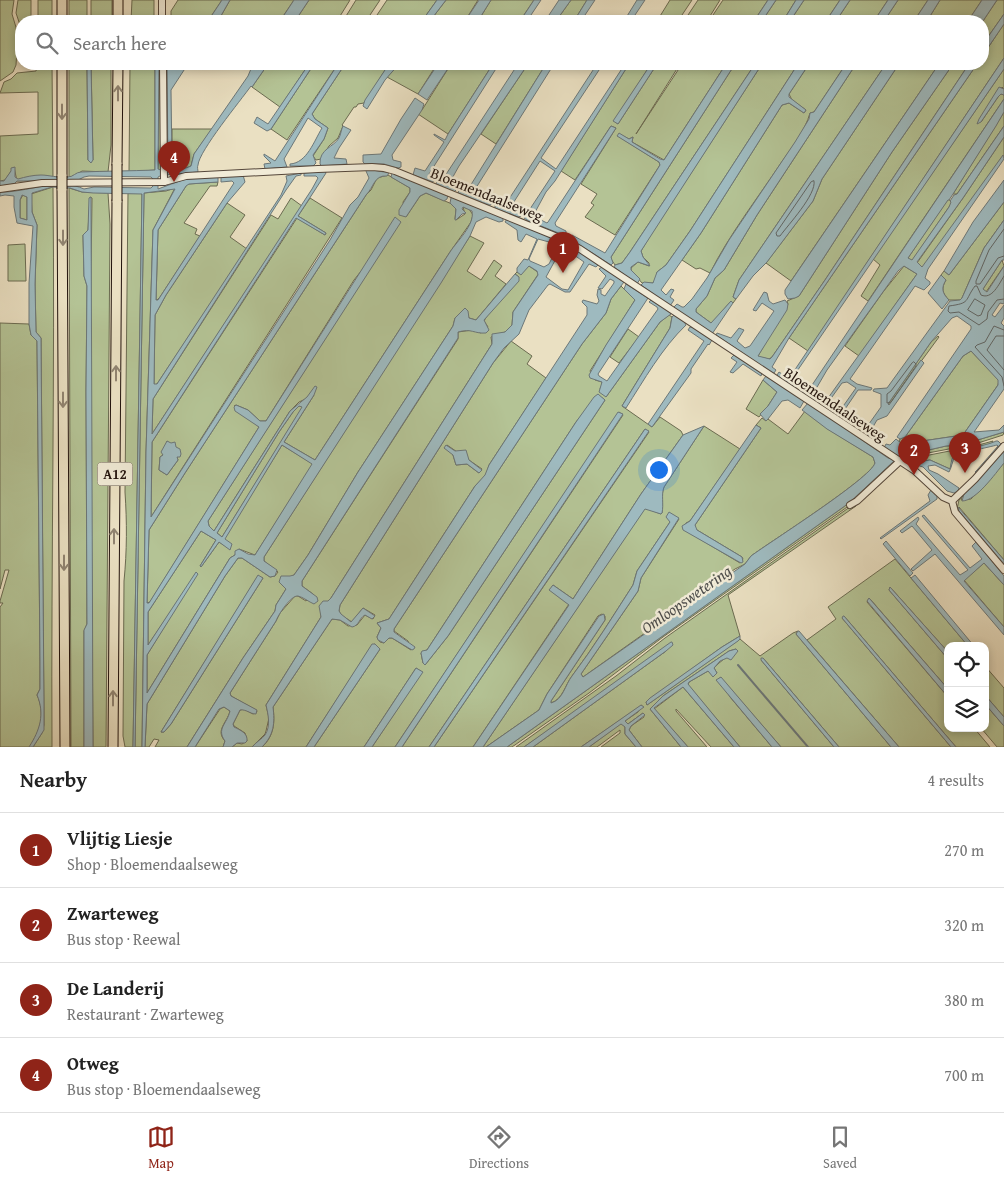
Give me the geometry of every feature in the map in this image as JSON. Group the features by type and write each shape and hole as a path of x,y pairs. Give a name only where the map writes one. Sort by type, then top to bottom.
{"highway":[{"path":"62,0 62,15"},
{"path":"118,0 118,15"},
{"path":"62,70 65,747"},
{"name":"A12","path":"113,747 118,70"}],"street":[{"path":"162,0 162,15"},
{"path":"158,182 163,70"},
{"name":"Bloemendaalseweg","path":"0,189 42,183 158,182 186,176 318,169 372,167 395,171 568,241 915,471 943,497 952,501"},
{"path":"1004,446 975,479 952,501 955,512 1004,570"},
{"path":"850,506 858,501 896,459"}],"green space":[{"path":"0,0 14,0 12,14 15,24 15,67 13,72 0,81"},
{"path":"18,0 31,0 31,15 17,15"},
{"path":"38,0 52,0 52,15 38,15"},
{"path":"69,0 87,0 87,15 69,15"},
{"path":"91,0 112,0 112,15 91,15"},
{"path":"132,0 154,0 154,15 131,15"},
{"path":"178,0 222,0 212,15 171,15 171,11"},
{"path":"230,0 294,0 284,15 221,15"},
{"path":"309,0 350,0 341,15 299,15"},
{"path":"356,0 380,0 370,15 347,15"},
{"path":"387,0 437,0 426,15 377,15"},
{"path":"446,0 478,0 469,15 435,15"},
{"path":"491,0 534,0 524,15 482,15"},
{"path":"571,0 587,0 578,15 560,15"},
{"path":"670,0 692,0 682,15 661,15"},
{"path":"698,0 720,0 711,15 688,15"},
{"path":"723,0 768,0 758,15 713,15"},
{"path":"776,0 796,0 787,15 766,15"},
{"path":"804,0 840,0 830,15 794,15"},
{"path":"850,0 888,0 878,15 840,15"},
{"path":"898,0 928,0 918,15 888,15"},
{"path":"940,0 982,0 972,15 931,15"},
{"path":"997,0 1004,0 1004,14 989,35 989,15 987,15"},
{"path":"1004,24 1004,58 808,351 789,338 973,70 989,70 989,46"},
{"path":"1004,69 1004,89 1002,87 981,122 1001,94 1004,95 1004,99 868,301 861,296 880,265 873,259"},
{"path":"52,70 53,180 17,181 14,167 5,180 0,181 0,136 38,134 38,92 0,93 4,82 11,79 17,73"},
{"path":"69,70 87,70 88,160 93,160 91,70 111,70 111,145 108,172 82,171 69,177"},
{"path":"130,70 155,70 155,170 129,172"},
{"path":"159,70 167,70 168,167 165,170 158,170"},
{"path":"264,70 305,70 280,107 252,87"},
{"path":"310,70 334,70 287,140 271,129"},
{"path":"341,70 385,70 364,103 354,107 342,125 338,138 329,146 321,159 316,160 313,156 324,139 328,128 315,119 312,114"},
{"path":"393,70 433,70 418,94 387,77"},
{"path":"447,70 489,70 448,134 418,114"},
{"path":"524,70 542,70 496,144 481,134"},
{"path":"625,70 647,70 614,121 618,124 653,70 676,70 636,134 678,70 722,70 664,160 632,142 633,137 629,139 619,134 618,136 659,162 660,165 615,235 585,217 594,205 591,203 597,194 581,184 616,128 611,126 575,180 561,171"},
{"path":"731,70 751,70 622,263 615,265 611,257"},
{"path":"758,70 794,70 666,265 657,272 653,283 642,283 631,268 638,262 649,266 641,251"},
{"path":"805,70 842,70 814,112 810,113 798,139 734,231 710,273 700,268 696,269 682,260 782,105 789,103 804,113 806,110 792,100 789,94"},
{"path":"852,70 882,70 739,280 733,297 736,299 733,303 731,301 711,323 696,312 696,309 707,296 715,278 724,270 757,215"},
{"path":"895,70 935,70 791,281 766,263 813,201 822,179"},
{"path":"949,70 965,70 772,357 769,359 759,357 788,304 787,301 799,296 892,152"},
{"path":"1004,112 1004,126 957,194 953,194"},
{"path":"172,129 212,129 194,154 191,166 181,169 172,166"},
{"path":"1004,137 1004,155 923,268 917,263"},
{"path":"388,175 410,188 410,192 403,202 406,217 420,196 426,193 452,204 456,209 456,220 465,214 463,207 469,209 473,215 471,222 315,460 284,442 314,395 299,402 290,411 214,531 209,526 208,521 400,222 354,280 266,421 260,421 248,410 236,405 234,406 259,427 150,602 147,603 149,530 377,178"},
{"path":"218,182 217,186 210,186 184,223 197,229 195,234 200,236 160,297 156,300 158,230 188,184"},
{"path":"53,187 52,747 33,747 42,733 44,725 41,338 36,332 37,225 32,212 31,194"},
{"path":"69,188 82,192 108,193 110,224 106,747 93,747 90,357 92,198 90,197 88,230 83,235 84,276 87,286 87,624 84,631 84,747 71,747"},
{"path":"175,188 153,230 146,452 142,747 135,747 144,193 166,191"},
{"path":"128,193 141,193 142,195 133,747 125,747 123,736"},
{"path":"23,195 27,197 27,220 20,218 20,200"},
{"path":"291,198 302,206 152,434 153,399 271,215 278,219"},
{"path":"310,198 342,218 151,517 152,442 297,218 325,235 326,233 298,216","holes":["167,441 180,452 177,457 178,460 167,475 159,470 160,457 163,455"]},
{"path":"948,199 952,202 912,261 908,258"},
{"path":"1004,202 1004,220 984,248 962,298 960,300 949,300 943,290 946,280 941,275 944,271 949,275"},
{"path":"227,203 245,215 230,237 247,249 157,384 154,385 155,315 166,295"},
{"path":"470,236 484,243 467,271 481,280 494,260 502,266 495,276 506,284 476,320 469,318 465,308 455,318 453,326 358,472 308,555 294,575 281,584 286,589 276,605 275,611 187,747 155,747 159,740 154,739 149,747 145,747 147,704 225,576 238,558 242,558 270,577 275,576 278,572 264,561 264,557","holes":["258,576 263,578 171,724 164,732 161,732"]},
{"path":"25,244 26,281 8,281 8,245"},
{"path":"1002,260 1004,266 986,292 983,289"},
{"path":"529,266 539,273 513,312 512,325 505,332 491,337 492,344 331,598 324,606 321,617 266,705 269,718 265,734 252,747 232,747 237,743 242,744 247,741 245,733 233,724 240,710 244,709 253,714 257,712 231,696 230,693 280,613 295,596 306,601 313,594 302,586 302,581 458,339 458,332 472,330 481,333 488,327 484,321 519,277 515,274 517,272 521,274"},
{"path":"904,266 917,274 859,356 845,346"},
{"path":"621,286 635,300 590,371 595,380 602,382 600,389 606,397 660,322 669,315 672,317 670,328 622,406 652,427 660,417 681,431 683,435 641,494 573,599 553,585 550,590 569,604 473,747 434,747 649,432 645,429 429,747 402,747 623,415 619,412 395,747 372,747 422,672 416,668 364,747 314,747 380,649 375,644 372,645 306,747 262,747 273,729 273,707 332,619 340,620 348,626 357,625 365,615 373,619 375,615 363,608 352,622 341,615 339,611 340,605 493,363 511,341 532,356 527,364 546,378 489,465 486,475 475,486 389,619 377,623 381,628 377,637 380,642 384,643 389,638 392,638 411,650 408,641 394,631 394,629 582,344 606,313 611,299","holes":["598,395 605,400 448,636 425,665 421,653 427,650 576,422","447,445 482,469 479,473 467,464 456,465"]},
{"path":"0,323 29,324 31,335 37,341 40,689 37,695 40,703 41,718 40,728 33,740 32,747 0,747 0,607 3,603 0,603 0,601 9,570 5,570 0,589"},
{"path":"628,329 639,337 619,363 610,357"},
{"path":"939,337 889,405 931,342"},
{"path":"971,351 999,380 998,385 963,435 902,444 899,441 900,439 905,437 963,356"},
{"path":"763,380 777,392 759,417 746,409"},
{"path":"299,406 303,407 222,537 217,533 279,432"},
{"path":"805,411 828,429 873,457 875,463 869,471 819,510 751,556 745,564 735,569 583,677 581,674 638,591 641,578 679,519 669,513 670,522 637,571 633,585 561,695 551,703 605,620 605,616 602,614 598,616 547,694 539,710 486,747 483,747 645,508 662,513 664,487 704,426 740,449 683,529 740,563 743,559 742,557 697,530 695,525 761,428 756,425 762,418 766,421 768,419 788,434"},
{"path":"1004,432 1003,435 975,444 907,457 901,460 898,457 946,446 961,445"},
{"path":"993,441 988,445 957,452 954,455 950,469 930,460 908,464 904,460 975,446"},
{"path":"282,445 313,464 255,555 239,549 230,558 147,693 147,655 197,573 148,645 148,612 201,531 216,540 201,567 219,542 230,549 224,539"},
{"path":"895,460 897,461 850,505 663,637 589,693 512,747 507,747 849,503"},
{"path":"1004,463 1004,560 959,507 959,511 1004,566 957,509 959,500 964,493 961,500 971,499"},
{"path":"854,504 856,506 728,595 740,636 646,702 647,705 740,639 760,656 798,631 796,634 891,747 839,747 763,658 761,660 834,747 781,747 720,677 730,697 772,747 740,747 688,685 689,682 708,671 713,676 717,673 714,668 736,649 729,651 663,696 650,709 681,747 642,747 629,730 631,726 644,717 643,713 628,724 625,721 638,712 642,705 581,747 533,747 666,651 524,747 516,747 616,676 665,638"},
{"path":"895,559 965,642 944,642 944,648 890,587 889,590 944,654 944,684 869,598 867,602 944,692 944,732 977,732 990,747 956,747 844,616 842,618 951,747 899,747 807,640 836,619 828,607"},
{"path":"984,563 1004,585 1004,627 964,580"},
{"path":"989,671 1004,688 1004,717 989,700"},
{"path":"683,687 734,747 711,747 676,709 707,747 688,747 654,709"},
{"path":"224,707 230,711 221,730 225,741 223,747 195,747 220,709"},
{"path":"989,709 1004,726 1004,747 997,747 984,732 989,732"},
{"path":"621,723 625,727 625,734 636,747 601,747 620,733 620,730 597,747 589,747"}],"water":[{"path":"222,0 230,0 221,15 212,15"},
{"path":"294,0 309,0 299,15 284,15"},
{"path":"437,0 446,0 435,15 426,15"},
{"path":"479,0 491,0 482,15 469,15"},
{"path":"534,0 541,0 531,15 524,15"},
{"path":"559,0 571,0 560,15 549,15"},
{"path":"587,0 595,0 585,15 578,15"},
{"path":"637,0 645,0 635,15 628,15"},
{"path":"768,0 776,0 766,15 758,15"},
{"path":"796,0 804,0 794,15 787,15"},
{"path":"840,0 850,0 840,15 830,15"},
{"path":"888,0 898,0 888,15 878,15"},
{"path":"928,0 940,0 931,15 918,15"},
{"path":"982,0 997,0 987,15 972,15"},
{"path":"1004,14 1004,24 989,46 989,35"},
{"path":"1004,58 1004,69 793,377 792,381 797,384 796,389 777,377 779,372 788,378 790,377"},
{"path":"87,70 91,70 93,160 91,163 88,160"},
{"path":"155,70 159,70 158,169 162,170 162,175 158,177 158,189 185,179 218,177 218,182 189,184 186,186 158,230 156,300 158,300 234,183 232,181 221,182 221,177 243,175 245,182 227,203 166,295 155,315 154,384 157,384 281,195 287,181 286,176 301,173 301,175 296,176 286,190 153,399 152,434 312,189 318,178 316,176 304,176 304,173 325,171 326,173 298,216 326,233 325,235 296,218 152,442 151,517 330,240 350,205 358,197 369,178 366,171 368,169 389,173 387,176 377,179 149,530 147,603 149,603 259,427 235,411 234,407 236,405 248,410 260,421 266,421 395,217 401,222 208,521 209,526 214,531 290,411 307,397 315,386 317,387 314,395 284,442 315,460 471,222 472,211 463,207 462,209 466,213 455,220 456,209 450,203 451,198 503,217 503,221 499,222 486,217 476,222 470,236 441,283 264,557 264,561 277,570 275,576 270,577 242,558 238,558 225,576 147,704 145,747 142,747 146,452 153,230 175,189 144,193 135,747 133,747 142,194 93,193 70,188 52,187 32,193 32,212 37,225 36,332 41,338 44,730 33,747 29,747 36,734 41,715 37,695 40,689 40,661 37,341 31,335 29,324 29,283 33,226 17,223 14,196 0,196 0,192 53,185 74,186 84,189 94,187 151,188 154,185 154,180 151,177 89,176 78,180 17,181 14,184 0,186 0,181 4,181 11,168 15,167 15,177 18,179 38,175 68,177 81,172 155,170","holes":["22,195 27,197 27,220 20,218 20,200","299,406 302,407 222,537 217,533 279,432","282,445 312,464 255,555 248,554 239,549 235,551 235,555 230,558 147,693 147,655 198,574 196,572 148,645 148,612 201,531 216,540 201,567 219,542 230,550 232,544 225,539"]},
{"path":"167,70 184,70 171,90 172,166 181,169 191,166 194,154 250,70 264,70 205,149 200,158 198,172 165,175 165,170 168,167"},
{"path":"305,70 310,70 271,129 267,131 254,123 257,117 268,124"},
{"path":"334,70 341,70 312,114 315,119 328,128 324,139 313,155 316,163 313,166 290,166 290,164 296,163 305,156 322,128 308,118 284,159 287,167 265,169 264,164 271,163 264,154 275,161"},
{"path":"385,70 394,70 385,80 367,109 363,106"},
{"path":"434,70 447,70 427,100 418,94"},
{"path":"489,70 495,70 429,174 434,179 433,182 413,175 415,168 425,171 444,142 434,134 445,140"},
{"path":"514,70 524,70 459,166 450,182 457,189 454,192 436,184 437,181 443,179"},
{"path":"542,70 550,70 474,191 492,199 491,205 458,193 459,190 467,191"},
{"path":"593,70 599,70 541,158 556,169 621,70 625,70 555,181 546,192 530,222 524,218 555,171 540,161 510,208 522,214 521,216 518,217 495,208 495,203 507,202"},
{"path":"647,70 653,70 618,124 613,121"},
{"path":"722,70 731,70 611,257 613,263 611,265 569,238 572,235 605,253 660,165 659,162 617,136 619,133 629,139 633,137 632,142 664,160"},
{"path":"751,70 758,70 641,251 650,266 638,262 631,267 631,270 640,279 637,284 614,267 622,263"},
{"path":"794,70 805,70 789,94 789,97 806,110 804,113 789,103 782,105 701,233 661,290 666,295 671,289 674,290 670,297 674,300 670,306 641,285 644,282 653,283 657,272 666,265"},
{"path":"842,70 852,70 757,215 724,270 715,278 707,296 696,309 696,312 711,323 731,301 733,303 712,334 674,309 674,307 677,304 684,307 692,299 795,142 809,119 810,113 814,112"},
{"path":"882,70 895,70 822,179 813,201 767,262 753,276 736,299 733,297 739,280"},
{"path":"935,70 949,70 892,152 799,296 788,299 785,290"},
{"path":"965,70 973,70 789,338 772,367 776,370 774,373 716,335 717,333 731,338 739,328 744,330 737,341 745,348 750,346 774,311 762,303 756,311 753,310 764,292 767,293 769,301 773,304 785,300 788,304 787,310 758,356 770,359"},
{"path":"999,87 1004,89 1004,95 1001,94 998,97 981,122 977,124 979,119"},
{"path":"415,98 424,104 422,110 392,155 393,160 401,162 401,167 398,168 384,164 365,164 363,162 363,155 381,154"},
{"path":"1004,99 1004,112 996,126 949,200 908,258 912,260 949,207 954,195 957,194 1004,126 1004,137 917,262 922,267 1003,155 1004,159 928,269 925,278 930,284 924,290 915,286 850,379 857,384 872,388 871,390 858,390 839,418 828,410 830,408 837,413 839,412 856,388 847,382 842,383 827,404 826,409 822,407 823,405 917,274 904,266 898,271 827,370 813,394 822,401 818,404 798,391 802,388 808,391"},
{"path":"343,126 351,130 334,158 346,159 347,164 322,166 320,159 322,155 337,141"},
{"path":"611,126 616,128 555,223 556,226 566,231 566,236 536,224 537,218 548,222"},
{"path":"392,173 448,195 447,199 444,201 426,193 420,196 406,217 399,215 399,210 410,192 410,188 391,177"},
{"path":"1004,180 1004,202 949,275 944,271 973,222"},
{"path":"91,197 93,747 84,747 84,630 87,624 87,286 84,276 83,235 88,230 89,198"},
{"path":"507,219 551,236 549,242 538,239 529,259 530,261 544,267 549,264 557,248 557,246 552,244 555,239 585,255 598,265 596,267 589,264 570,292 565,292 550,284 548,285 529,310 519,334 504,348 493,363 340,605 339,611 351,622 363,608 375,616 372,619 365,615 352,627 340,620 332,619 273,707 274,724 269,738 262,747 252,747 267,731 266,705 321,617 319,606 323,601 328,601 331,598 492,344 492,334 505,332 512,325 513,312 538,275 537,271 529,266 521,275 517,272 517,268 524,259 528,260 537,239 526,234 521,242 518,240 517,230 505,222","holes":["567,250 584,262 568,290 562,289 546,277 558,255"]},
{"path":"1004,220 1004,260 1002,260 983,289 987,292 1004,266 1004,304 1000,303 992,315 995,317 1004,305 1004,318 1001,323 1004,326 1004,389 974,432 999,430 1004,425 1004,432 961,445 946,446 898,457 884,448 886,444 890,445 896,439 902,444 963,435 998,385 998,380 971,351 963,356 905,437 900,439 897,437 971,329 971,326 957,316 952,318 931,342 888,404 921,360 924,363 887,416 877,420 870,432 882,444 864,434 866,428 881,407 881,394 873,391 874,389 887,388 950,301 962,298 984,248"},
{"path":"602,267 624,282 611,299 606,313 582,344 394,629 394,632 415,647 414,649 412,650 392,638 389,638 384,643 378,640 377,637 381,628 377,623 389,619 475,486 485,475 489,465 587,315 587,307 582,302 583,300 597,304 599,301 598,289 605,296 614,283 610,279 602,289 598,288 606,276 599,269"},
{"path":"515,274 519,277 519,281 484,320 489,330 486,333 458,332 458,338 302,581 302,586 317,597 318,601 314,604 298,596 288,602 230,693 231,696 257,710 256,714 240,710 233,724 234,727 245,734 247,741 245,743 237,743 232,747 223,747 225,741 222,730 230,711 224,707 219,709 195,747 187,747 275,611 276,605 286,589 279,582 281,576 294,575 308,555 358,472 453,326 455,318 465,308 468,311 469,318 476,320"},
{"path":"941,275 946,280 943,290 949,300 942,309 928,293"},
{"path":"626,284 648,298 598,374 599,376 607,381 658,309 649,302 651,300 671,314 660,322 606,397 599,392 602,382 590,378 589,375 635,300 624,289"},
{"path":"675,314 686,325 661,354 626,408 622,406 670,328 672,317"},
{"path":"690,327 712,340 652,427 648,424 704,341 688,330"},
{"path":"734,355 762,373 761,376 743,364 733,373 730,372 737,362 731,358"},
{"path":"766,376 804,401 800,408 788,400 782,401 766,421 760,414 777,392 763,380"},
{"path":"598,394 605,400 448,636 425,665 423,663 422,651 427,650 576,422"},
{"path":"808,403 888,458 895,460 849,503 507,747 486,747 539,710 547,694 599,616 604,614 605,620 551,703 561,696 633,585 637,571 670,522 666,517 669,512 679,518 641,578 638,591 581,674 583,677 745,564 751,556 819,510 869,471 875,463 873,457 827,429 802,410"},
{"path":"618,412 623,414 402,747 395,747"},
{"path":"756,425 761,428 695,525 697,530 742,557 743,562 741,563 683,530 682,526 690,521"},
{"path":"704,426 664,487 662,513 645,509 483,747 473,747 569,605 549,590 553,585 573,599 641,494 683,435"},
{"path":"645,429 649,431 434,747 429,747"},
{"path":"167,441 175,442 181,454 180,457 177,457 178,460 167,475 159,470 160,457 163,455 161,452"},
{"path":"996,441 1002,445 976,473 997,445 958,455 955,457 949,472 935,465 928,466 929,470 959,488 954,493 947,491 923,467 910,463 930,460 950,469 952,458 956,454"},
{"path":"446,445 455,451 466,450 469,460 482,470 479,473 467,464 456,465 453,455 444,448"},
{"path":"1004,450 1004,463 990,480 973,497 962,501 964,494"},
{"path":"931,490 937,496 937,499 880,538 930,501 928,495"},
{"path":"958,507 1004,560 1004,564 959,511"},
{"path":"924,515 970,568 982,559 972,546 976,542 1004,576 1004,585 984,563 964,581 1004,627 1004,635 935,554 913,571 911,569 932,550 912,526 902,533 900,531 918,517 919,519 916,524 960,575 968,570 922,516"},
{"path":"886,541 913,573 910,576 883,544"},
{"path":"258,575 263,578 171,724 164,732 161,732"},
{"path":"915,575 971,642 965,642 911,578"},
{"path":"890,587 944,648 944,654 889,590"},
{"path":"869,598 944,684 944,692 867,601"},
{"path":"843,616 956,747 951,747 842,618"},
{"path":"798,631 899,747 891,747 796,634"},
{"path":"740,636 738,641 647,705 646,702 650,698"},
{"path":"671,642 673,645 666,651 533,747 524,747"},
{"path":"372,644 375,644 380,649 314,747 306,747"},
{"path":"736,649 738,651 731,660 727,658 720,661 714,668 717,673 713,677 708,671 688,684 740,747 734,747 683,687 654,708 688,747 681,747 650,709 663,696 729,651"},
{"path":"761,658 763,658 839,747 834,747"},
{"path":"416,668 423,672 372,747 364,747"},
{"path":"721,677 781,747 772,747 716,680"},
{"path":"989,700 1004,717 1004,726 989,709"},
{"path":"641,705 644,707 625,721 628,724 643,713 645,715 631,726 629,730 642,747 636,747 625,734 625,727 621,724 589,747 581,747"}],"waterway":[{"path":"738,665 808,747"}],"place":[{"name":"Otweg","path":"174,182"},
{"name":"Vlijtig Liesje","path":"563,273"},
{"name":"De Landerij","path":"965,473"},
{"name":"Zwarteweg","path":"914,475"}],"water label":[{"name":"Omloopswetering","path":"686,599"}]}
